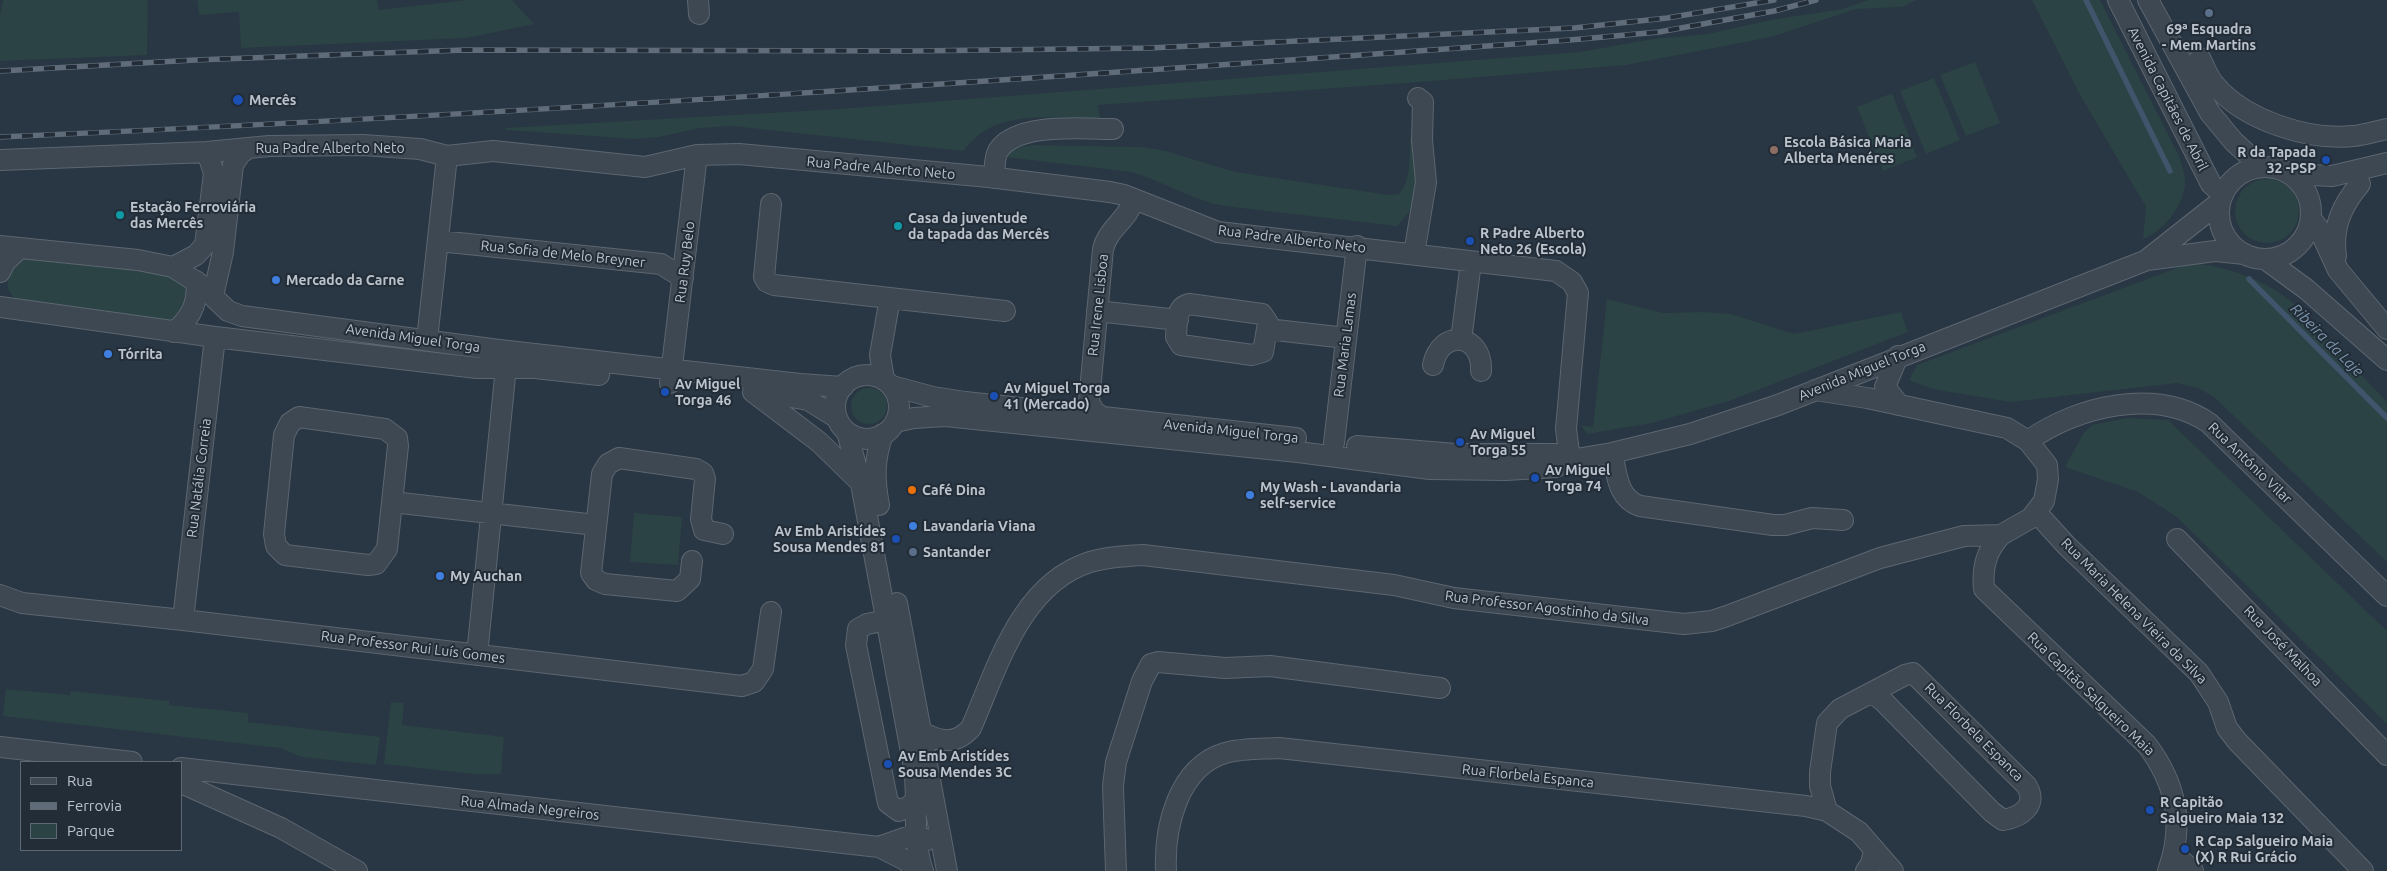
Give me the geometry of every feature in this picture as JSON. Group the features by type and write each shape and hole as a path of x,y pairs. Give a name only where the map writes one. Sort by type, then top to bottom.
{"street":[{"name":"Avenida Capitães de Abril","path":"2118,0 2211,184 2221,198"},
{"path":"2148,0 2210,114 2234,142 2262,167"},
{"path":"2200,58 2214,84 2234,104 2272,123 2317,135 2353,136 2387,129"},
{"path":"1414,254 1426,182 1422,140 1424,110 1423,102 1418,98"},
{"path":"994,178 998,152 1005,143 1015,136 1045,130 1113,129"},
{"name":"Rua Padre Alberto Neto","path":"0,160 208,152 249,148 363,145 420,149 447,156 493,151 645,167 697,154 739,154 994,178 1110,192 1134,199 1218,232 1357,246 1471,262 1556,271 1572,282 1578,293 1566,429 1570,460"},
{"path":"213,296 223,252 233,165 241,153 249,148"},
{"path":"173,267 196,255 205,245 214,173 213,164 208,152"},
{"name":"Rua Ruy Belo","path":"671,376 697,154"},
{"path":"427,340 447,156"},
{"path":"2290,174 2338,175 2387,163"},
{"path":"2387,329 2368,309 2338,270 2312,217 2308,195 2300,183 2290,174 2277,168 2262,167 2246,171 2232,181 2221,198 2219,218 2223,233 2232,245 2245,254 2265,259 2306,289 2387,360"},
{"path":"2265,259 2281,256 2294,248 2305,236 2312,217 2360,184 2387,169"},
{"path":"2338,270 2334,241 2335,231 2347,199 2360,184"},
{"name":"Avenida Miguel Torga","path":"2147,260 2221,198"},
{"name":"Rua Irene Lisboa","path":"1102,417 1094,411 1089,402 1106,239 1114,227 1127,215 1134,199"},
{"path":"771,204 764,268 764,276 767,282 785,287 1005,311"},
{"name":"Rua Sofia de Melo Breyner","path":"439,241 661,264 683,278"},
{"name":"Rua Maria Lamas","path":"1334,443 1357,246"},
{"path":"0,272 10,247"},
{"name":"Avenida Miguel Torga","path":"10,247 138,260 173,267 196,280 228,310 242,316 427,340 671,376 753,392 808,400 842,425"},
{"name":"Avenida Miguel Torga","path":"889,428 914,418 945,416 1298,452 1430,469 1556,467 1570,460 1612,453 1736,420 2147,260 2215,251 2245,254"},
{"path":"1461,340 1471,262"},
{"path":"174,332 184,324 192,312 197,291 196,280"},
{"path":"0,289 7,308"},
{"path":"890,298 880,355 888,383 899,404 878,449 874,482 947,869"},
{"path":"1189,304 1262,314 1267,319 1267,329 1263,352 1252,355 1181,345 1176,337 1181,308 1189,304"},
{"name":"Avenida Miguel Torga","path":"7,308 174,332 477,368 506,367 843,387"},
{"path":"1097,312 1178,320"},
{"path":"1267,329 1346,338"},
{"name":"Rua Natália Correia","path":"183,620 215,337"},
{"path":"1433,365 1439,348 1450,340 1461,340 1472,345 1480,354 1481,371"},
{"path":"862,376 880,355"},
{"path":"1898,356 1885,387 1899,405"},
{"path":"478,655 506,367"},
{"path":"888,383 877,377 862,376 851,380 843,387 838,396 842,425 861,484 887,620 918,796 916,834 918,856 923,871"},
{"name":"Avenida Miguel Torga","path":"888,383 941,398 1102,417 1334,443 1456,454 1560,454 1570,460"},
{"name":"Rua Professor Agostinho da Silva","path":"922,732 947,741 964,736 971,728 1008,644 1030,607 1058,579 1080,566 1103,559 1143,555 1394,585 1454,598 1684,624 1712,621 1727,616 1880,558 1964,536 2001,535 2020,525 2036,512 2047,492 2047,466 2028,441 2006,428 1899,405 1815,390"},
{"path":"753,392 819,442 861,484"},
{"name":"Rua António Vilar","path":"2028,441 2043,430 2063,421 2089,412 2116,406 2164,404 2195,414 2209,423 2387,596"},
{"path":"299,417 384,429 391,432 397,438 398,446 392,502 387,548 376,564 368,565 285,555 276,546 274,534 284,435 290,423 299,417"},
{"path":"842,425 865,438 889,428"},
{"path":"1612,453 1623,495 1630,502 1640,506 1773,525 1785,525 1812,518 1843,520"},
{"path":"692,561 690,579 683,588 676,591 605,584 596,580 591,573 602,474 608,464 619,458 696,469 703,474 705,479 701,520 704,530 722,534"},
{"path":"392,502 596,525"},
{"name":"Rua Maria Helena Vieira da Silva","path":"2036,512 2066,544 2199,673 2218,702 2227,728 2237,741 2363,871"},
{"name":"Rua Capitão Salgueiro Maia","path":"2001,535 1986,558 1982,575 1984,589 2147,745 2159,762 2173,791 2176,807 2176,828 2170,862"},
{"name":"Rua José Malhoa","path":"2177,539 2387,755"},
{"name":"Rua Professor Rui Luís Gomes","path":"0,595 22,603 183,620 742,686 754,682 763,669 771,612"},
{"path":"887,620 867,624 858,630 856,645 888,803 899,811 910,806 918,796"},
{"path":"1116,871 1113,786 1116,762 1142,681 1151,664 1158,662 1225,668 1270,666 1440,688"},
{"name":"Rua Florbela Espanca","path":"1827,811 1823,798 1820,772 1827,723 1840,709 1912,673 2026,785 2031,793 2031,802 2024,812 2014,818 2003,820 1992,812 1873,693"},
{"path":"0,747 123,761"},
{"name":"Rua Florbela Espanca","path":"1166,871 1172,819 1187,781 1200,766 1212,758 1240,750 1279,748 1806,806 1827,811"},
{"name":"Rua Almada Negreiros","path":"182,768 879,847 905,860 918,871"},
{"path":"214,798 218,787 229,773"},
{"path":"182,783 281,828 357,871"},
{"path":"1827,811 1859,832 1893,871"},
{"path":"916,834 924,836 947,869"},
{"name":"Rua Almada Negreiros","path":"879,847 916,834"},
{"path":"1866,871 1871,864 1874,850"},
{"path":"2170,862 2194,871"}],"green space":[{"path":"3,0 148,0 147,55 0,61 0,15"},
{"path":"197,0 377,0 379,10 466,0 512,0 534,24 467,38 241,48 239,12 199,15"},
{"path":"1868,0 1916,0 1902,7 1856,9 1771,37 1626,65 1098,105 1100,119 1042,117 1026,118 998,124 980,134 963,151 732,126 700,128 659,137 635,139 507,130 504,128 839,109 1580,52 1653,39 1708,34 1770,20 1842,9"},
{"path":"2032,0 2100,0 2179,156 2185,178 2183,194 2170,218 2158,231 2150,236 2143,239 2146,207 2079,93"},
{"path":"1975,62 2000,123 1966,136 1940,75"},
{"path":"1934,78 1960,140 1926,154 1900,91"},
{"path":"1892,93 1917,157 1883,171 1857,107"},
{"path":"1410,137 1419,168 1415,205 1397,226 1224,206 1200,199 1131,172 1006,157 1014,150 1033,145 1141,147 1166,151 1235,172 1389,195 1399,194 1406,182 1409,167"},
{"path":"2261,179 2273,179 2290,188 2297,199 2299,211 2297,223 2290,234 2273,243 2261,243 2249,238 2240,229 2235,217 2235,205 2240,193 2249,184"},
{"path":"21,258 157,268 184,283 188,301 178,317 170,321 25,305 12,295 8,284 11,272"},
{"path":"2190,263 2232,271 2259,281 2283,295 2294,304 2387,402 2387,562 2214,397 2198,388 2177,383 2010,402 1932,389 1909,380 1917,365"},
{"path":"1607,299 1663,313 1706,312 1731,314 1794,334 1901,312 1908,332 1729,401 1652,423 1587,434 1581,425 1593,427"},
{"path":"869,388 876,389 882,393 886,399 886,413 882,419 876,423 869,424 862,423 856,419 852,413 851,406 852,399 856,393 862,389"},
{"path":"2127,418 2168,420 2387,631 2387,724 2177,517 2138,492 2065,467 2083,434 2092,425"},
{"path":"634,513 682,517 678,565 630,562"},
{"path":"6,689 70,695 71,691 169,701 169,705 248,713 248,722 380,737 376,765 301,757 280,748 3,716"},
{"path":"391,702 404,703 402,725 504,737 501,774 473,774 384,764"}],"waterway":[{"name":"Ribeira da Laje","path":"2086,0 2170,171"},
{"name":"Ribeira da Laje","path":"2249,279 2387,418"}],"railway":[{"path":"0,71 195,60 464,50 912,51 1149,48 1574,28 1667,18 1774,0"},
{"path":"0,137 196,128 785,94 1570,40 1659,32 1774,11 1816,0"}],"place":[{"name":"69ª Esquadra - Mem Martins","path":"2209,13"},
{"name":"Mercês","path":"238,100"},
{"name":"Escola Básica Maria Alberta Menéres","path":"1774,150"},
{"name":"R da Tapada 32 -PSP","path":"2326,160"},
{"name":"Estação Ferroviária das Mercês","path":"120,215"},
{"name":"Casa da juventude da tapada das Mercês","path":"898,226"},
{"name":"R Padre Alberto Neto 26 (Escola)","path":"1470,241"},
{"name":"Mercado da Carne","path":"276,280"},
{"name":"Tórrita","path":"108,354"},
{"name":"Av Miguel Torga 46","path":"665,392"},
{"name":"Av Miguel Torga 41 (Mercado)","path":"994,396"},
{"name":"Av Miguel Torga 55","path":"1460,442"},
{"name":"Av Miguel Torga 74","path":"1535,478"},
{"name":"Café Dina","path":"912,490"},
{"name":"My Wash - Lavandaria self-service","path":"1250,495"},
{"name":"Lavandaria Viana","path":"913,526"},
{"name":"Av Emb Aristídes Sousa Mendes 81","path":"896,539"},
{"name":"Santander","path":"913,552"},
{"name":"My Auchan","path":"440,576"},
{"name":"Av Emb Aristídes Sousa Mendes 3C","path":"888,764"},
{"name":"R Capitão Salgueiro Maia 132","path":"2150,810"},
{"name":"R Cap Salgueiro Maia (X) R Rui Grácio","path":"2185,849"}]}
